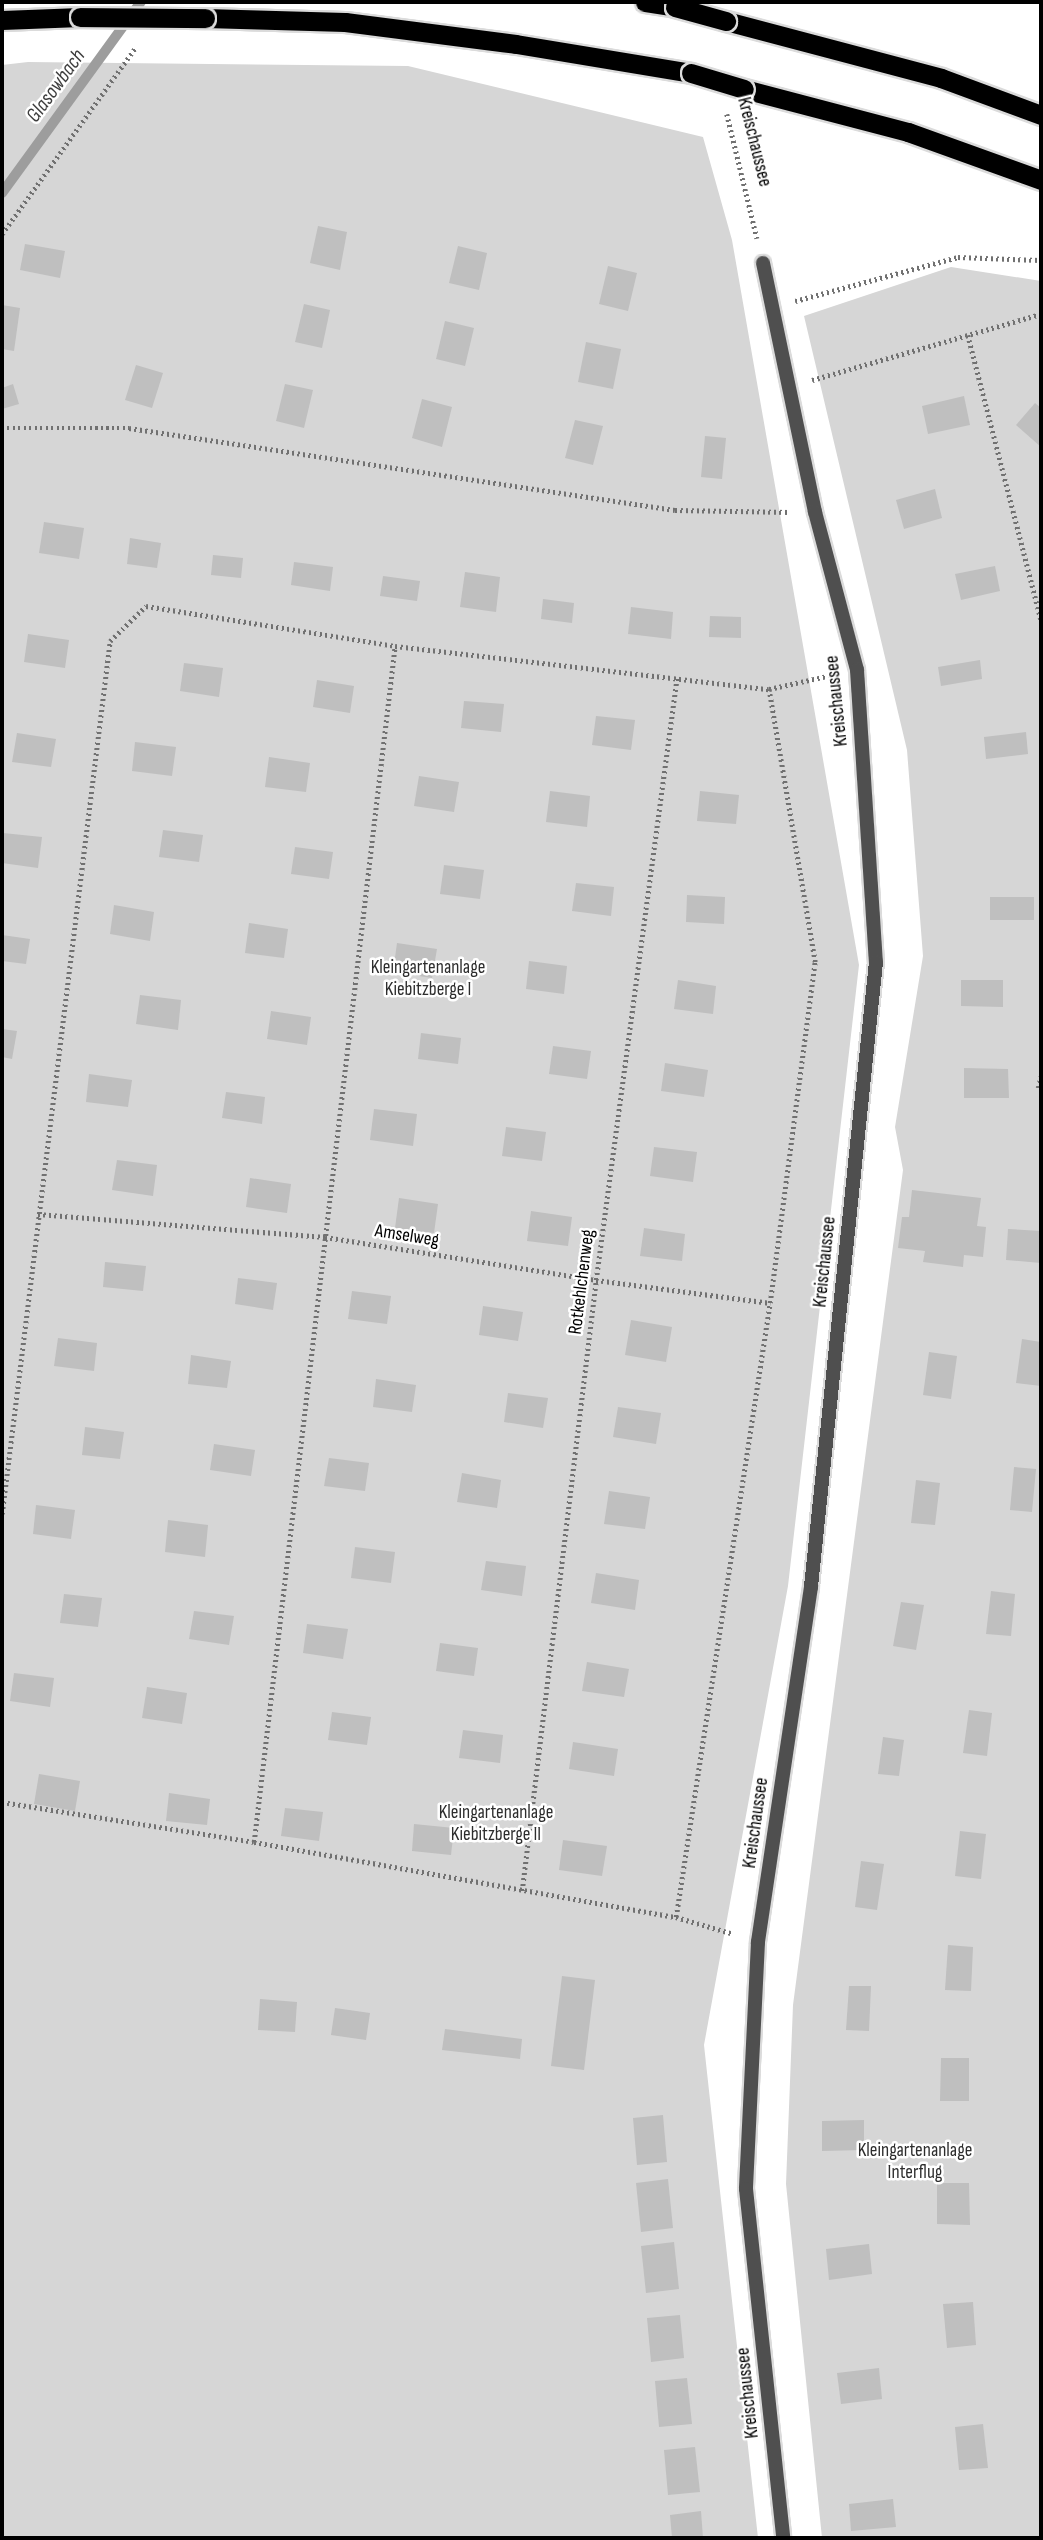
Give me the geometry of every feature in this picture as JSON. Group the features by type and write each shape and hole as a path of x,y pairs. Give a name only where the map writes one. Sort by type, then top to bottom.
{"highway":[{"path":"645,2 676,7 941,78 1041,115"},
{"path":"2,20 80,17 345,22 516,44 691,73 908,132 1041,180"}],"street":[{"name":"Kreischaussee","path":"763,262 814,512 857,670 876,962 811,1587 758,1942 746,2189 783,2538"}],"path":[{"path":"2,234 137,46"},
{"name":"Kreischaussee","path":"724,103 763,262"},
{"path":"771,308 958,257 1041,260"},
{"path":"833,374 1041,314"},
{"path":"968,335 1041,620"},
{"path":"2,428 130,428 676,510 783,512"},
{"path":"2,1514 110,641 146,606 395,646 769,689 813,679"},
{"path":"254,1842 395,646"},
{"name":"Rotkehlchenweg","path":"522,1891 596,1280 677,677"},
{"path":"676,1917 770,1303 815,962 769,689"},
{"path":"1038,1088 1041,1076"},
{"name":"Amselweg","path":"38,1214 324,1237 596,1280 770,1303"},
{"path":"2,1802 254,1842 676,1917 725,1931"}],"green space":[{"path":"28,62 408,66 703,137 732,240 859,965 788,1586 704,2045 758,2538 2,2538 2,65"},
{"name":"Kleingartenanlage Interflug","path":"951,267 1041,281 1041,2538 822,2538 786,2184 793,2005 903,1170 895,1127 923,956 907,750 804,316"}],"building":[{"path":"318,226 347,232 340,270 310,263"},
{"path":"25,244 65,251 60,278 20,270"},
{"path":"458,246 487,253 479,290 449,283"},
{"path":"608,266 637,273 628,311 599,304"},
{"path":"304,304 330,310 322,348 295,342"},
{"path":"2,305 20,308 14,351 2,349"},
{"path":"445,321 474,328 465,366 436,359"},
{"path":"586,342 621,349 613,389 578,382"},
{"path":"136,365 163,373 152,408 125,400"},
{"path":"13,384 19,404 2,409 2,388"},
{"path":"285,384 313,390 304,428 276,421"},
{"path":"964,396 970,425 928,434 922,406"},
{"path":"422,399 452,407 442,447 412,438"},
{"path":"1035,403 1041,408 1041,447 1016,425"},
{"path":"575,420 603,426 593,465 565,458"},
{"path":"705,436 726,438 722,479 701,477"},
{"path":"935,489 942,518 904,529 896,500"},
{"path":"44,522 84,528 79,559 39,553"},
{"path":"130,538 161,543 157,568 127,564"},
{"path":"213,555 243,558 241,578 211,575"},
{"path":"294,562 333,567 330,591 291,585"},
{"path":"995,566 1000,591 961,600 955,574"},
{"path":"465,572 500,577 496,612 460,607"},
{"path":"383,576 420,581 417,601 380,596"},
{"path":"543,599 574,603 572,623 541,619"},
{"path":"631,607 673,612 671,639 628,634"},
{"path":"710,616 741,617 741,638 709,637"},
{"path":"28,634 69,640 65,668 24,662"},
{"path":"980,660 982,679 941,686 938,667"},
{"path":"184,663 223,668 219,697 180,691"},
{"path":"317,680 354,686 350,713 313,707"},
{"path":"464,701 504,704 501,732 461,728"},
{"path":"596,716 635,720 631,750 592,745"},
{"path":"1026,732 1028,754 986,759 984,737"},
{"path":"17,733 56,739 51,767 12,762"},
{"path":"135,742 176,747 172,776 132,771"},
{"path":"269,757 310,763 306,792 265,787"},
{"path":"419,776 459,782 454,812 414,806"},
{"path":"550,791 590,796 587,827 546,822"},
{"path":"700,791 739,795 736,824 697,821"},
{"path":"163,830 203,835 199,862 159,857"},
{"path":"3,833 42,837 38,868 2,863"},
{"path":"295,847 333,852 329,879 291,874"},
{"path":"444,865 484,870 480,899 440,894"},
{"path":"576,883 614,887 611,916 572,911"},
{"path":"687,895 725,897 724,924 686,922"},
{"path":"990,897 1034,897 1034,920 990,920"},
{"path":"114,905 154,912 150,941 110,934"},
{"path":"249,923 288,929 284,958 245,953"},
{"path":"2,935 30,939 26,964 2,961"},
{"path":"397,943 437,949 432,978 393,972"},
{"path":"529,961 567,966 564,994 526,989"},
{"path":"678,980 716,986 713,1014 674,1009"},
{"path":"961,980 1003,980 1003,1007 961,1006"},
{"path":"140,995 181,1000 178,1030 136,1024"},
{"path":"271,1011 311,1017 307,1045 267,1039"},
{"path":"2,1029 17,1031 12,1059 2,1057"},
{"path":"421,1033 461,1038 458,1064 418,1059"},
{"path":"553,1046 591,1051 587,1079 549,1074"},
{"path":"665,1063 708,1070 704,1097 661,1091"},
{"path":"964,1068 1008,1069 1009,1098 964,1098"},
{"path":"89,1074 132,1080 128,1107 86,1102"},
{"path":"226,1092 265,1097 262,1124 222,1118"},
{"path":"374,1109 417,1114 413,1146 370,1140"},
{"path":"506,1127 546,1132 542,1161 502,1156"},
{"path":"654,1147 697,1152 693,1182 650,1176"},
{"path":"117,1160 157,1165 153,1196 112,1190"},
{"path":"250,1178 291,1184 287,1213 246,1207"},
{"path":"912,1190 981,1198 977,1226 986,1227 983,1257 964,1255 963,1267 923,1262 925,1251 898,1248 902,1217 909,1217"},
{"path":"399,1198 438,1204 434,1233 395,1228"},
{"path":"531,1211 572,1217 568,1246 527,1241"},
{"path":"644,1228 685,1234 682,1261 640,1256"},
{"path":"1008,1229 1041,1231 1041,1263 1006,1260"},
{"path":"105,1262 146,1266 143,1291 103,1287"},
{"path":"238,1278 277,1283 273,1310 235,1304"},
{"path":"352,1291 391,1296 387,1324 348,1319"},
{"path":"483,1306 523,1312 518,1341 479,1335"},
{"path":"631,1320 672,1327 666,1362 625,1355"},
{"path":"58,1338 97,1343 94,1371 54,1366"},
{"path":"1022,1339 1041,1342 1041,1386 1016,1383"},
{"path":"929,1352 957,1356 951,1399 923,1395"},
{"path":"191,1355 231,1361 227,1388 188,1384"},
{"path":"376,1379 416,1385 412,1412 373,1407"},
{"path":"508,1393 548,1398 543,1428 504,1422"},
{"path":"618,1407 661,1413 656,1444 613,1437"},
{"path":"85,1427 124,1432 120,1459 82,1455"},
{"path":"214,1444 255,1450 251,1476 210,1470"},
{"path":"329,1458 369,1463 365,1491 324,1486"},
{"path":"1014,1467 1036,1469 1032,1512 1010,1510"},
{"path":"462,1473 501,1480 497,1508 457,1502"},
{"path":"916,1480 940,1483 935,1525 911,1523"},
{"path":"609,1491 650,1497 645,1529 604,1524"},
{"path":"36,1505 75,1510 71,1539 33,1534"},
{"path":"168,1520 208,1525 205,1557 165,1552"},
{"path":"355,1547 395,1552 391,1583 351,1578"},
{"path":"486,1561 526,1566 522,1596 481,1590"},
{"path":"596,1573 639,1580 635,1610 591,1603"},
{"path":"991,1591 1015,1594 1011,1636 986,1634"},
{"path":"64,1594 102,1598 98,1627 60,1623"},
{"path":"901,1602 924,1605 916,1650 893,1646"},
{"path":"194,1611 234,1616 229,1645 189,1639"},
{"path":"307,1624 348,1629 343,1659 303,1653"},
{"path":"440,1643 478,1648 474,1676 436,1671"},
{"path":"587,1662 629,1669 624,1697 582,1691"},
{"path":"14,1673 54,1678 50,1707 10,1701"},
{"path":"147,1687 187,1693 182,1724 142,1718"},
{"path":"969,1710 992,1713 987,1756 963,1753"},
{"path":"332,1712 371,1717 367,1745 328,1740"},
{"path":"463,1730 503,1735 500,1763 459,1758"},
{"path":"883,1737 904,1740 899,1776 878,1774"},
{"path":"573,1742 618,1749 614,1776 569,1769"},
{"path":"39,1774 80,1781 75,1811 34,1804"},
{"path":"169,1793 210,1799 207,1825 166,1821"},
{"path":"285,1808 323,1812 319,1841 281,1836"},
{"path":"414,1824 454,1828 451,1855 412,1851"},
{"path":"960,1831 986,1834 981,1879 955,1876"},
{"path":"563,1840 607,1846 602,1876 559,1870"},
{"path":"861,1861 884,1864 877,1910 855,1907"},
{"path":"948,1945 973,1947 971,1991 945,1990"},
{"path":"562,1976 595,1980 584,2070 551,2066"},
{"path":"849,1986 871,1986 869,2031 846,2030"},
{"path":"260,1999 297,2002 295,2032 258,2030"},
{"path":"335,2008 370,2013 366,2040 331,2035"},
{"path":"445,2029 522,2039 520,2059 442,2050"},
{"path":"941,2058 969,2058 969,2101 940,2101"},
{"path":"663,2115 667,2162 637,2165 633,2118"},
{"path":"864,2120 864,2150 822,2151 822,2121"},
{"path":"668,2179 673,2228 641,2232 636,2183"},
{"path":"937,2183 969,2183 970,2225 937,2224"},
{"path":"674,2242 679,2289 646,2293 641,2246"},
{"path":"869,2244 872,2274 829,2280 826,2249"},
{"path":"973,2302 976,2345 947,2348 943,2304"},
{"path":"680,2315 684,2358 651,2362 647,2318"},
{"path":"879,2368 882,2399 841,2404 837,2373"},
{"path":"687,2378 692,2424 659,2427 655,2381"},
{"path":"983,2424 988,2468 959,2470 955,2427"},
{"path":"695,2447 700,2492 668,2495 664,2450"},
{"path":"893,2499 896,2527 851,2531 849,2504"},
{"path":"701,2511 703,2538 672,2538 670,2515"}],"waterway":[{"name":"Glasowbach","path":"2,193 141,2"}],"park label":[{"name":"Kleingartenanlage Kiebitzberge I","path":"428,979"},
{"name":"Kleingartenanlage Kiebitzberge II","path":"496,1824"}]}
